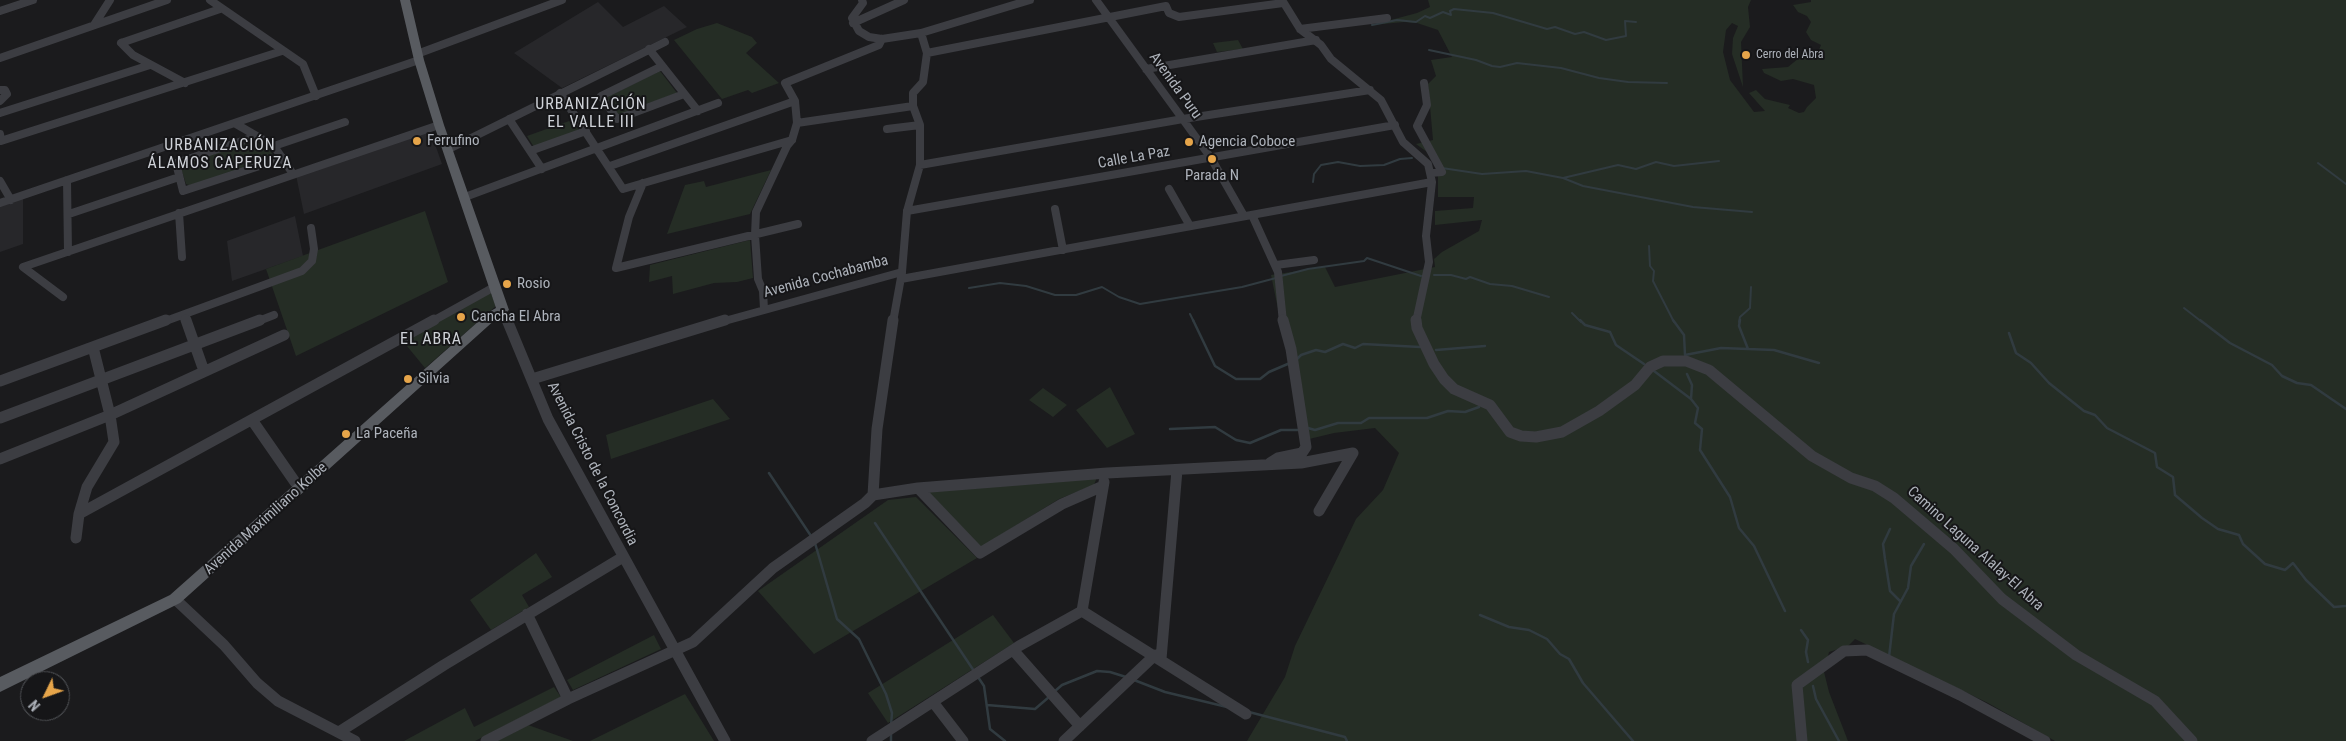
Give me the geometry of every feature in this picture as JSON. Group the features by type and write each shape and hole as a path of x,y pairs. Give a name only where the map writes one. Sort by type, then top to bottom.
{"main road":[{"name":"Avenida Cristo de la Concordia","path":"407,1 418,57 439,125 503,310"},
{"name":"Avenida Maximiliano Kolbe","path":"0,684 175,599 486,321 503,310"}],"street":[{"path":"0,11 33,0"},
{"path":"94,25 110,0"},
{"path":"0,58 167,0"},
{"path":"210,0 220,9 303,64 316,96"},
{"path":"0,204 316,96 562,0"},
{"path":"862,0 863,3 852,18 853,24 868,37 882,39 921,33 1030,0"},
{"path":"853,24 904,0"},
{"name":"Avenida Puru","path":"1096,0 1211,158 1248,216 1276,265 1280,284 1281,312 1286,340 1291,349 1306,447 1302,453 1278,458 1264,466"},
{"path":"927,53 1166,6 1169,13 1179,17 1283,1 1300,29 1316,40 1330,59 1381,100 1403,142 1428,164 1431,178"},
{"path":"185,83 133,55 121,43 220,9"},
{"path":"1300,29 1388,18"},
{"path":"873,495 877,429 885,365 901,276 908,210 920,165 920,125 913,106 913,93 923,82 927,53 921,33"},
{"path":"764,309 763,290 758,279 755,235 756,212 780,160 792,140 797,123 795,101 785,83 879,45 882,39"},
{"path":"1146,69 1316,40"},
{"path":"447,150 665,42"},
{"path":"649,50 698,111"},
{"path":"0,136 185,83 282,51"},
{"path":"0,113 150,65"},
{"path":"662,66 601,96 617,119 684,94"},
{"name":"Camino Laguna Alalay-El Abra","path":"1424,83 1427,105 1417,126 1442,172 1431,178 1426,236 1429,262 1416,316 1417,328 1434,364 1444,379 1454,389 1490,405 1495,410 1502,424 1510,432 1521,436 1536,437 1562,432 1616,400 1634,385 1650,367 1663,361 1686,361 1709,370 1812,456 1851,478 1874,486 1894,498 1954,549 2002,598 2076,655 2155,701 2192,741"},
{"path":"0,90 5,90 7,94 0,101"},
{"path":"920,165 1183,119 1370,90"},
{"path":"560,93 610,166 623,189 792,140"},
{"path":"610,166 795,101"},
{"path":"465,197 718,104"},
{"path":"797,123 913,106"},
{"path":"509,119 542,169"},
{"path":"274,146 345,122"},
{"path":"236,124 274,146 284,158 293,174"},
{"path":"63,297 24,266 439,125"},
{"path":"887,129 920,125"},
{"name":"Calle La Paz","path":"908,210 1395,125"},
{"path":"530,151 586,131"},
{"path":"257,136 176,163 183,191 284,158"},
{"path":"69,214 179,177"},
{"name":"Avenida Cochabamba","path":"532,379 764,309 901,276 1063,250 1248,216 1431,178"},
{"path":"67,180 69,214 68,252"},
{"path":"0,181 11,200"},
{"path":"642,183 629,217 616,268 798,224"},
{"path":"1169,189 1190,226"},
{"path":"1056,209 1063,250"},
{"path":"178,213 182,257"},
{"path":"0,382 302,271 312,261 314,249 311,228"},
{"path":"1276,265 1314,260"},
{"path":"78,514 111,498 496,286"},
{"name":"Avenida Cristo de la Concordia","path":"503,310 557,436 725,741"},
{"path":"184,315 204,371"},
{"path":"0,418 274,315"},
{"path":"0,458 110,415 284,335"},
{"path":"76,538 78,514 87,487 114,442 110,415 93,347"},
{"path":"252,420 295,482 304,485"},
{"path":"486,741 568,699 693,642 773,568 873,495 918,488 1107,473 1301,463 1352,453 1319,511"},
{"path":"1064,741 1158,657 1177,470"},
{"path":"1082,611 1103,486 1107,473"},
{"path":"918,488 980,553 1062,504 1103,486"},
{"path":"340,732 527,614 624,557"},
{"path":"175,599 224,645 257,683 278,701 355,741"},
{"path":"1082,611 1246,714"},
{"path":"872,741 1013,650 1082,611"},
{"path":"527,614 568,699"},
{"path":"1013,650 1080,726"},
{"path":"1802,741 1797,685 1844,651 1867,650 1960,695 2045,741"},
{"path":"933,702 963,741"}],"shaded area":[{"path":"1428,0 1751,0 1748,7 1750,27 1741,42 1743,87 1732,54 1733,38 1738,26 1732,23 1726,30 1723,52 1730,80 1754,112 1765,111 1749,93 1756,90 1765,99 1790,105 1788,108 1799,113 1804,112 1816,98 1814,85 1793,79 1781,81 1764,73 1762,69 1788,67 1799,58 1819,50 1821,45 1811,40 1806,32 1811,22 1807,16 1798,12 1793,5 1811,2 1811,0 2346,0 2346,741 2055,741 1988,703 1855,639 1848,646 1829,652 1824,672 1829,692 1848,741 1247,741 1285,677 1295,646 1356,519 1383,490 1399,453 1375,428 1334,433 1305,440 1271,275 1325,267 1335,287 1435,267 1434,259 1442,252 1479,231 1482,220 1435,225 1435,211 1473,208 1474,197 1438,197 1438,167 1427,152 1416,144 1433,140 1428,84 1436,76 1431,60 1452,57 1438,30 1417,23 1404,22 1372,25 1417,13 1430,7"},
{"path":"598,2 623,27 664,6 687,27 562,88 514,53"},
{"path":"717,23 752,37 757,43 746,53 779,83 752,93 748,90 722,99 674,40 697,29"},
{"path":"1238,40 1243,49 1217,52 1213,43"},
{"path":"660,71 677,93 617,115 605,98"},
{"path":"572,120 579,130 534,147 527,136"},
{"path":"430,130 442,164 304,214 296,175"},
{"path":"253,140 268,148 274,156 272,159 191,186 186,184 180,165"},
{"path":"771,170 750,214 667,234 685,185 704,181 706,187"},
{"path":"23,198 23,244 0,252 0,206"},
{"path":"425,211 448,282 296,356 266,269"},
{"path":"295,216 303,256 232,281 227,241"},
{"path":"750,240 753,278 737,282 714,283 673,294 672,276 649,282 650,265"},
{"path":"490,291 496,306 425,368 402,340"},
{"path":"1110,387 1135,434 1107,448 1076,410"},
{"path":"1043,388 1067,405 1053,417 1029,400"},
{"path":"713,399 730,419 611,459 606,435"},
{"path":"1097,477 1094,485 1059,499 981,547 927,491"},
{"path":"916,497 977,558 814,654 758,591 888,500"},
{"path":"536,553 552,577 522,595 529,607 491,630 470,600"},
{"path":"993,615 1014,643 888,723 868,693"},
{"path":"654,635 661,649 573,690 567,680"},
{"path":"554,687 561,697 475,741 404,741 465,708 474,727"},
{"path":"685,694 714,741 590,741"},
{"path":"528,725 573,741 497,741"}],"waterway":[{"path":"1372,25 1397,20 1416,22 1425,16 1430,18 1443,12 1451,15 1450,11 1454,9 1493,13 1547,29 1555,27 1575,34 1584,32 1606,40 1626,36 1625,21 1636,22"},
{"path":"1429,50 1476,60 1492,66 1500,67 1517,63 1561,68 1599,78 1628,82 1667,83"},
{"path":"1313,182 1314,174 1321,165 1338,162 1360,166 1384,165 1400,159 1412,158"},
{"path":"1563,178 1618,165 1636,169 1656,162 1674,166 1719,161"},
{"path":"2318,163 2346,184"},
{"path":"1442,168 1482,174 1526,171 1563,178"},
{"path":"1563,178 1583,186 1693,207 1752,212"},
{"path":"1649,246 1650,266 1654,271 1653,281 1674,322"},
{"path":"1281,276 1308,269 1364,261 1367,258 1421,276"},
{"path":"1434,275 1451,275 1466,279 1470,277 1490,284 1512,286 1549,297"},
{"path":"969,288 1000,283 1026,286 1055,295 1076,295 1102,287 1119,297 1140,304 1242,287 1276,278"},
{"path":"1739,322 1740,317 1750,308 1751,287"},
{"path":"2184,308 2202,322"},
{"path":"1572,313 1581,322"},
{"path":"1190,314 1193,320"},
{"path":"1193,320 1215,366 1236,379 1260,379 1269,372 1290,363"},
{"path":"1580,320 1585,325 1610,332 1616,345 1644,364"},
{"path":"1673,320 1684,335 1685,355 1721,348 1748,349"},
{"path":"1740,320 1739,326 1748,349"},
{"path":"2200,320 2230,343 2272,365 2282,376 2297,383 2311,385 2346,409"},
{"path":"2009,333 2016,353 2031,363 2049,383 2084,411 2095,415 2107,428 2155,453 2157,467 2173,477 2175,495 2202,518 2218,529 2239,535 2243,544 2265,564 2285,570 2293,563 2306,580 2334,607 2346,606"},
{"path":"1297,359 1301,355 1316,350 1325,352 1343,344 1355,348 1363,344 1420,347"},
{"path":"1436,350 1485,346"},
{"path":"1748,349 1774,350 1819,363"},
{"path":"1654,371 1691,399"},
{"path":"1687,374 1692,385 1691,399"},
{"path":"1691,399 1698,408 1695,423 1702,429 1700,450 1730,497 1739,528 1754,546 1785,611"},
{"path":"1308,428 1315,430 1338,423 1361,423 1369,418 1427,418 1448,411 1465,412 1479,407"},
{"path":"1170,429 1215,427 1236,440 1250,443 1281,430 1300,430"},
{"path":"769,473 811,536"},
{"path":"875,523 974,671"},
{"path":"1890,529 1883,544 1885,559 1890,591 1900,601"},
{"path":"815,543 837,619 859,639 886,694 892,713 891,725"},
{"path":"1889,657 1894,614 1908,588 1911,566 1924,544"},
{"path":"1480,615 1509,627 1529,630 1547,639 1560,654 1569,659 1583,683 1633,741"},
{"path":"1801,630 1808,640 1806,652 1808,662"},
{"path":"1055,691 1062,685 1097,671 1110,672 1126,677"},
{"path":"978,677 984,686 990,729 1005,741"},
{"path":"1134,680 1165,692 1227,707"},
{"path":"1813,686 1816,699 1839,741"},
{"path":"987,705 1035,709 1049,697"},
{"path":"1249,712 1345,737 1347,741"},
{"path":"891,733 891,741"}],"place":[{"name":"Cerro del Abra","path":"1746,55"},
{"name":"Ferrufino","path":"417,141"},
{"name":"Agencia Coboce","path":"1189,142"},
{"name":"Parada N","path":"1212,159"},
{"name":"Rosio","path":"507,284"},
{"name":"Cancha El Abra","path":"461,317"},
{"name":"Silvia","path":"408,379"},
{"name":"La Paceña","path":"346,434"}],"district":[{"name":"URBANIZACIÓN EL VALLE III","path":"591,114"},
{"name":"URBANIZACIÓN ÁLAMOS CAPERUZA","path":"220,155"},
{"name":"EL ABRA","path":"431,340"}]}
